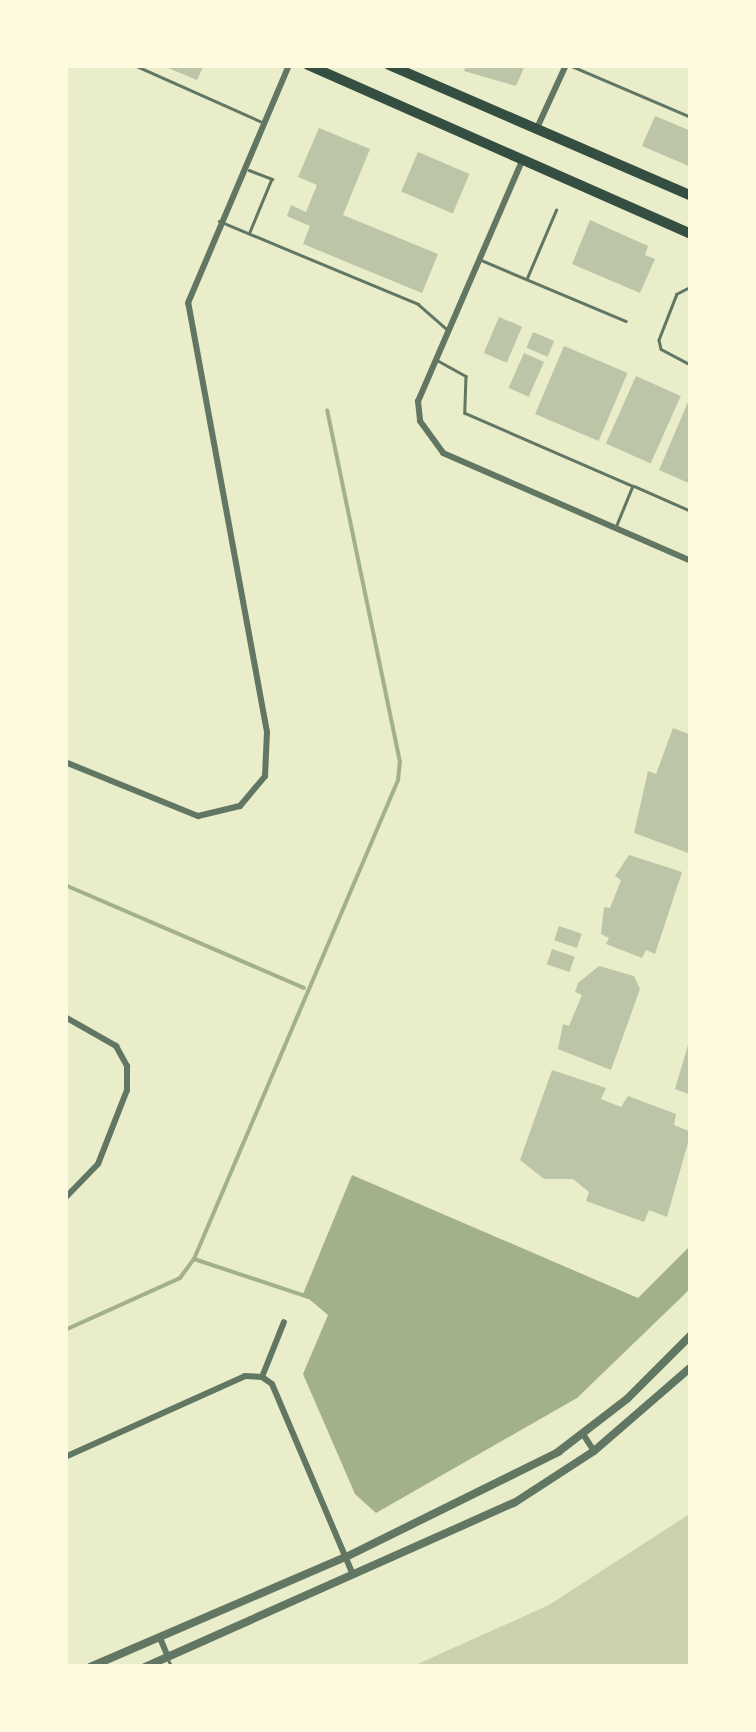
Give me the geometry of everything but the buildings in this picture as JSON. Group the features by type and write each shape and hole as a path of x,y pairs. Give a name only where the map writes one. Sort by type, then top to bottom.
{"main road":[{"path":"308,65 691,234"},
{"path":"389,65 691,196"}],"street":[{"path":"65,762 173,809 224,814 254,794 270,757 190,335 188,304 219,221 289,65"},
{"path":"537,128 568,65"},
{"path":"522,160 418,401 420,421 444,453 691,561"},
{"path":"65,1017 116,1046 127,1066 127,1090 98,1164 65,1198"},
{"path":"262,1377 284,1322"},
{"path":"90,1667 346,1558 499,1484 583,1434 691,1335"},
{"path":"145,1667 514,1503 594,1451 691,1367"},
{"path":"65,1457 245,1376 262,1377 272,1384 353,1575"},
{"path":"583,1434 594,1451"},
{"path":"160,1638 168,1657"}],"lane":[{"path":"134,65 264,122"},
{"path":"568,65 691,117"},
{"path":"243,167 272,179 249,234"},
{"path":"526,279 556,210"},
{"path":"219,221 418,304 430,320 449,329"},
{"path":"479,259 626,322"},
{"path":"691,287 677,294 658,340 661,349 691,365"},
{"path":"436,359 466,376 465,412 691,511"},
{"path":"616,529 633,486"},
{"path":"168,1657 172,1667"}],"shaded area":[{"path":"352,1175 638,1298 691,1245 691,1288 577,1398 376,1513 355,1494 303,1374 328,1315 303,1294"},
{"path":"691,1513 691,1667 411,1667 549,1605"}],"waterway":[{"path":"65,1330 180,1278 194,1259 398,780 400,762 327,410"},
{"path":"65,885 304,988"},
{"path":"194,1259 308,1297"}]}
